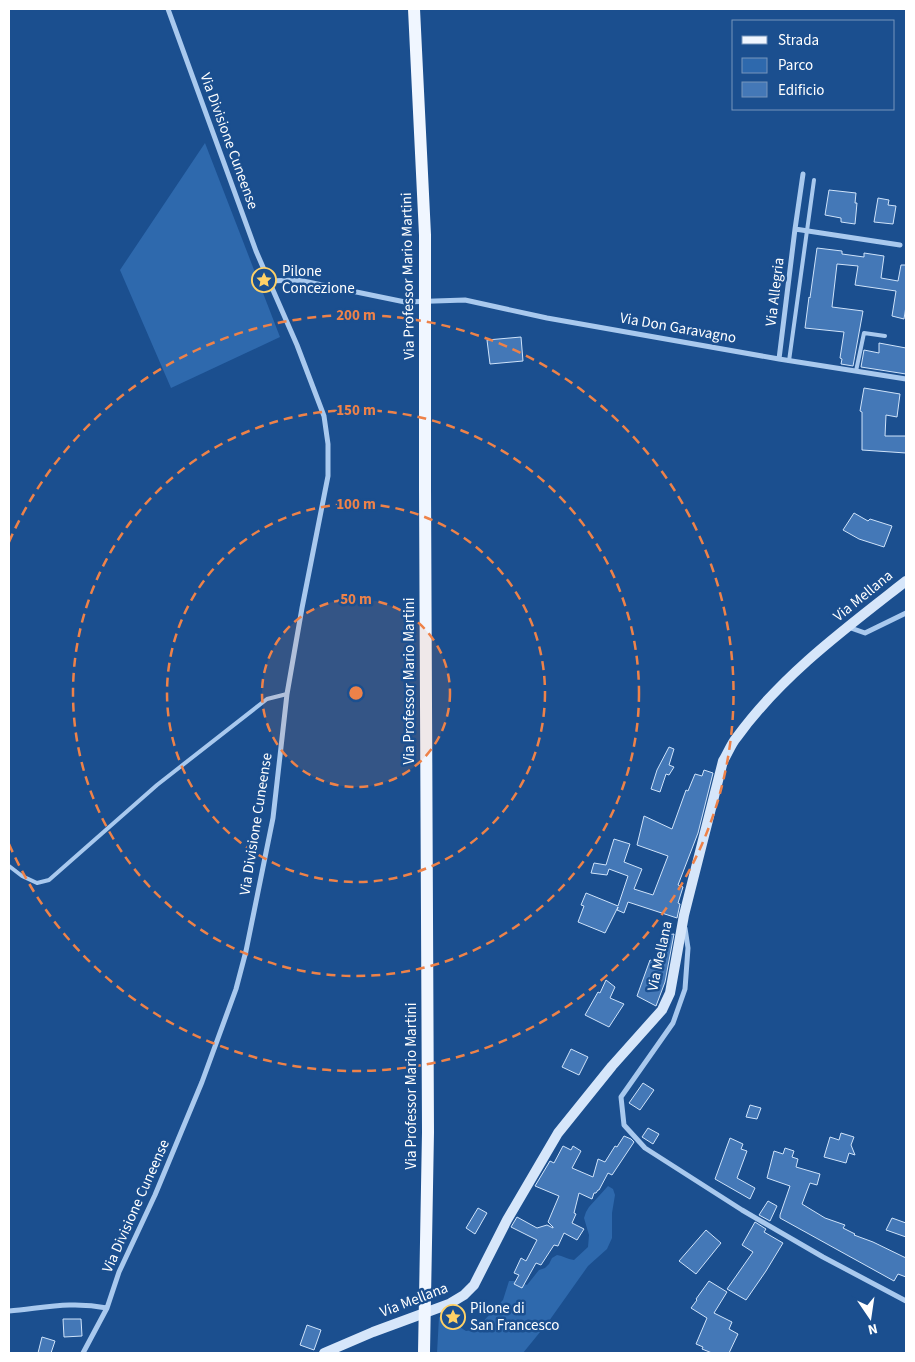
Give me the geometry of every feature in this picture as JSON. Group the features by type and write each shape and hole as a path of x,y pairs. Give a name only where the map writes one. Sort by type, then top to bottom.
{"main road":[{"name":"Via Professor Mario Martini","path":"414,9 425,235 428,1132 424,1353"}],"street":[{"name":"Via Divisione Cuneense","path":"83,1353 106,1308 119,1272 155,1195 202,1082 236,989 246,951 273,818 287,694 328,476 328,444 324,416 297,344 256,252 168,9"},
{"name":"Via Allegria","path":"779,359 803,174"},
{"path":"795,229 900,245"},
{"name":"Via Don Garavagno","path":"269,281 298,280 405,302 465,300 547,318 789,361 906,379"},
{"name":"Via Mellana","path":"324,1353 402,1320 449,1304 464,1295 474,1285 507,1220 558,1133 612,1066 662,1010 670,992 684,915 723,761 736,738 778,688 848,627 906,581"},
{"path":"848,627 865,633 906,613"},
{"path":"684,915 688,948 686,989 673,1023 621,1097 624,1124 645,1148 742,1210 906,1301"},
{"path":"9,1311 68,1304 106,1308"}],"lane":[{"path":"789,361 814,180"},
{"path":"856,372 864,333 885,336"},
{"path":"9,866 22,876 37,883 49,880 157,785 267,699 287,694"}],"green space":[{"path":"205,143 280,337 171,388 120,270"},
{"path":"608,1186 613,1189 615,1195 612,1213 612,1238 607,1249 588,1266 549,1321 523,1353 437,1353 439,1317 450,1321 466,1331 472,1330 478,1327 503,1300 509,1281 527,1285 539,1270 549,1264 552,1258 557,1255 574,1260 588,1247 589,1235 584,1218 589,1207"}],"building":[{"path":"829,190 856,193 855,224 841,222 841,218 825,215"},
{"path":"878,198 889,200 888,205 896,206 893,224 874,222"},
{"path":"817,248 842,251 842,254 864,257 864,253 884,256 881,278 898,281 901,265 906,265 906,306 904,319 892,316 896,291 855,285 858,266 837,264 832,307 863,311 853,366 841,364 842,359 840,358 844,332 805,328"},
{"path":"521,337 523,361 490,364 487,340"},
{"path":"879,343 906,348 906,374 861,367 864,350 879,353"},
{"path":"864,388 900,394 897,417 886,415 885,436 906,436 906,453 862,450 862,412 860,411"},
{"path":"854,513 868,521 870,519 892,526 884,547 859,539 843,530"},
{"path":"669,747 674,749 669,765 674,767 669,775 666,774 660,792 651,789 657,770"},
{"path":"704,770 713,773 698,833 678,885 683,887 678,903 680,904 677,918 628,902 624,913 617,910 618,907 605,933 578,922 584,906 581,905 586,893 618,906 628,876 609,869 607,875 591,873 594,863 606,865 614,839 630,844 624,862 642,869 634,889 653,895 668,856 637,845 644,816 672,829 686,790 688,791 695,774 702,776"},
{"path":"674,934 665,982 656,1006 637,996 650,960 658,963 666,935"},
{"path":"606,980 615,987 610,998 624,1004 609,1027 585,1015 598,992 600,993"},
{"path":"571,1049 588,1057 579,1075 562,1067"},
{"path":"643,1083 654,1090 640,1110 629,1103"},
{"path":"750,1105 761,1108 757,1119 746,1117"},
{"path":"648,1128 659,1134 653,1144 642,1137"},
{"path":"841,1133 854,1137 851,1145 855,1155 849,1153 846,1163 824,1157 830,1137 839,1140"},
{"path":"624,1136 634,1142 612,1175 608,1173 592,1199 579,1193 574,1213 576,1214 572,1223 584,1229 577,1240 564,1233 558,1246 554,1245 541,1265 536,1263 522,1288 514,1284 519,1275 514,1273 521,1258 526,1261 537,1240 511,1227 517,1217 537,1228 547,1225 553,1228 548,1222 559,1196 535,1186 550,1161 554,1163 563,1146 571,1150 573,1146 581,1151 572,1168 593,1177 598,1159 605,1162"},
{"path":"730,1138 743,1144 741,1149 747,1151 737,1178 755,1188 750,1199 715,1179"},
{"path":"785,1148 794,1151 792,1157 798,1159 796,1167 820,1174 817,1185 810,1183 802,1204 825,1218 845,1225 843,1228 854,1235 906,1258 906,1277 898,1274 894,1281 780,1218 790,1186 767,1178 774,1151 783,1154"},
{"path":"768,1201 777,1206 770,1221 759,1215"},
{"path":"478,1208 487,1213 475,1234 466,1228"},
{"path":"892,1218 906,1223 906,1237 886,1230"},
{"path":"755,1222 766,1229 764,1232 783,1243 746,1300 727,1289 753,1252 742,1245"},
{"path":"706,1230 721,1243 696,1274 679,1261"},
{"path":"709,1281 727,1292 714,1313 732,1322 729,1329 738,1334 729,1353 712,1353 696,1344 707,1318 691,1308"},
{"path":"63,1319 81,1319 82,1336 64,1337"},
{"path":"307,1325 321,1330 314,1350 300,1345"},
{"path":"42,1337 55,1341 51,1353 38,1353"}],"place":[{"name":"Pilone Concezione","path":"264,280"},
{"name":"Pilone di San Francesco","path":"453,1317"}]}
